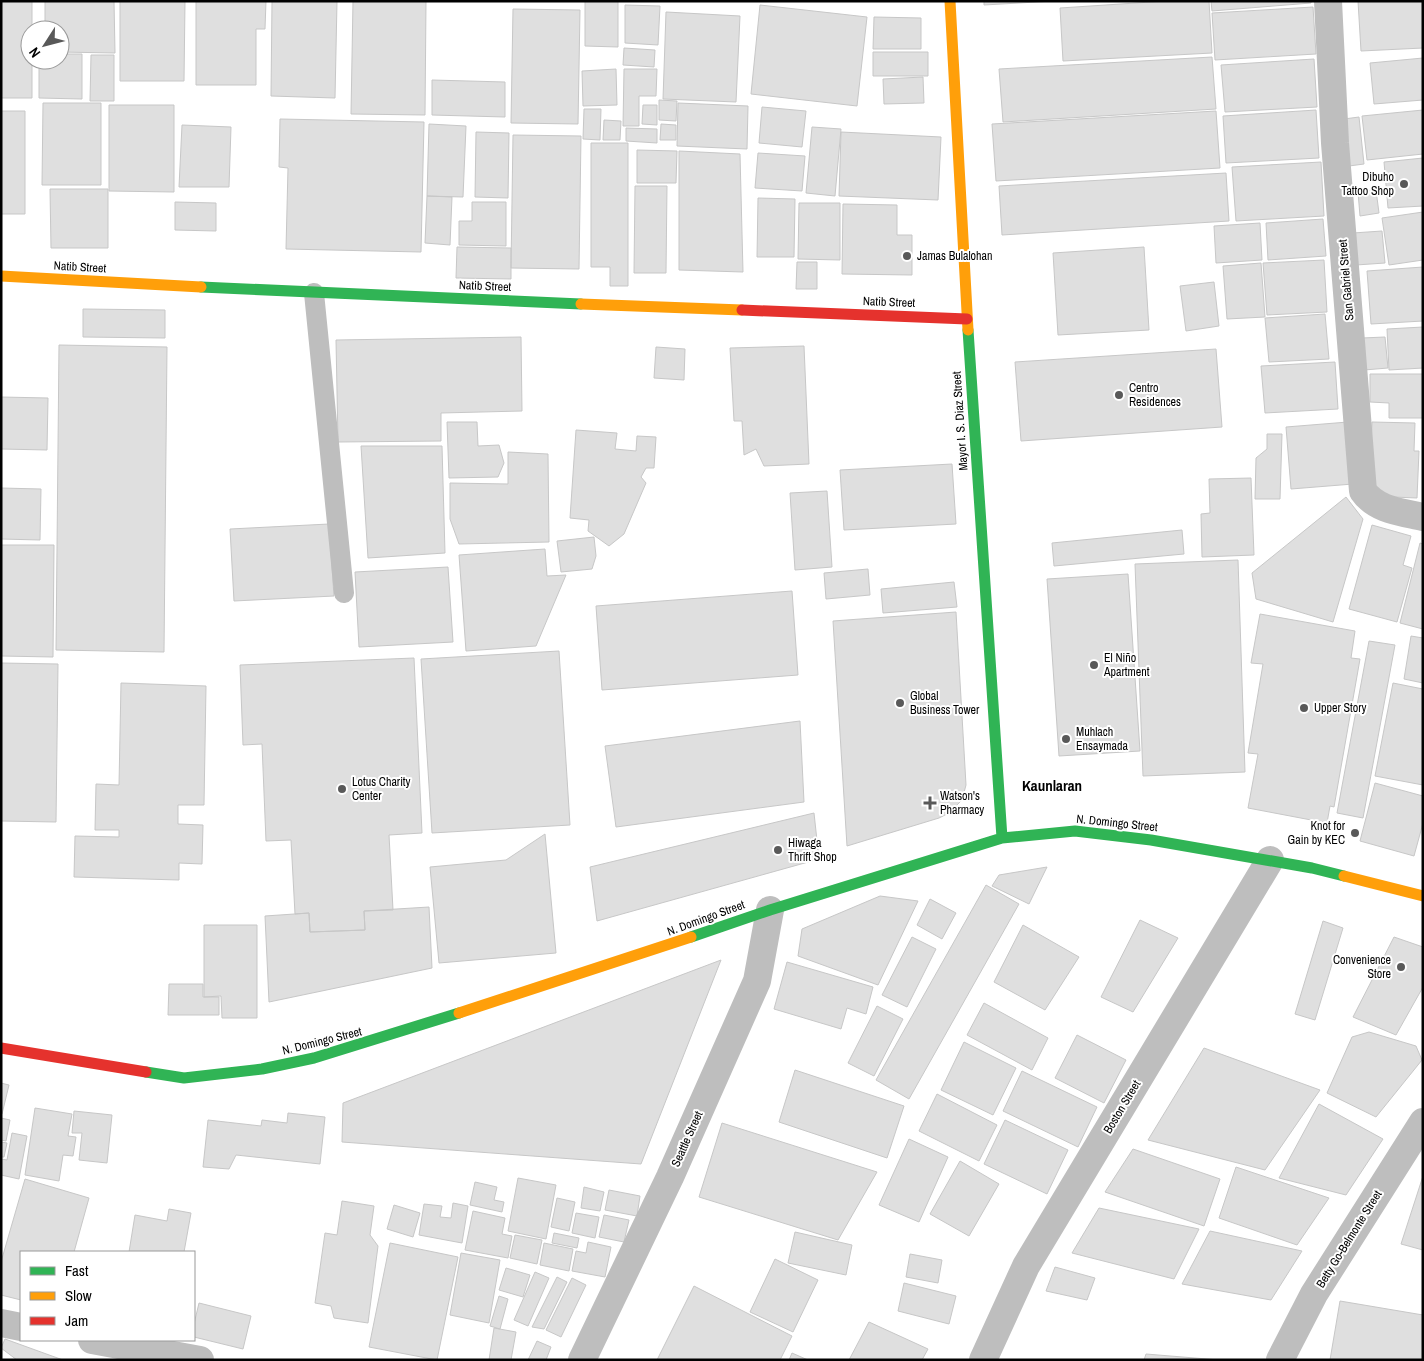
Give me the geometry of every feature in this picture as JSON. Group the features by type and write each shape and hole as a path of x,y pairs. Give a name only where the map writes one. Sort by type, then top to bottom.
{"street":[{"name":"Mayor I. S. Diaz Street","path":"950,1 967,319 1002,838"},
{"name":"San Gabriel Street","path":"1328,1 1335,143 1363,491 1369,500 1382,507 1423,517"},
{"name":"Natib Street","path":"1,276 314,293 967,319"},
{"name":"N. Domingo Street","path":"1,1048 184,1078 262,1069 359,1046 640,956 770,910 1002,838 1075,831 1151,840 1312,868 1423,896"},
{"name":"Boston Street","path":"983,1360 1026,1266 1270,860"},
{"name":"Seattle Street","path":"582,1360 670,1177 757,981 770,910"},
{"name":"Betty Go-Belmonte Street","path":"1280,1360 1314,1294 1423,1122"},
{"path":"1,1323 20,1327"},
{"path":"97,1341 200,1360"}],"lane":[{"path":"314,293 344,593"}],"building":[{"path":"1,1 32,1 32,20 20,20 20,70 32,70 32,98 1,98"},
{"path":"45,1 114,1 115,53 70,52 70,20 45,20"},
{"path":"120,1 185,1 184,81 120,81"},
{"path":"196,1 266,1 265,29 256,29 256,85 196,85"},
{"path":"272,1 337,1 335,98 271,96"},
{"path":"353,1 426,1 425,115 351,114"},
{"path":"585,1 618,1 618,47 585,46"},
{"path":"984,1 1054,1 984,5"},
{"path":"1166,1 1209,1 1212,53 1063,61 1060,8"},
{"path":"1211,1 1311,1 1311,3 1212,11"},
{"path":"1358,1 1423,1 1423,48 1361,51"},
{"path":"625,5 660,6 658,45 625,43"},
{"path":"760,5 867,17 857,106 751,94"},
{"path":"1313,7 1316,54 1215,60 1212,13"},
{"path":"513,9 580,10 578,124 511,123"},
{"path":"666,12 740,16 736,102 663,99"},
{"path":"874,17 921,18 921,49 873,49"},
{"path":"624,48 655,50 654,67 623,65"},
{"path":"873,52 928,52 928,76 873,76"},
{"path":"70,54 82,54 82,99 39,98 39,70 70,70"},
{"path":"91,55 114,55 114,101 90,101"},
{"path":"1212,57 1216,109 1003,122 999,69"},
{"path":"1423,58 1423,100 1374,104 1370,63"},
{"path":"1314,59 1317,107 1225,112 1221,65"},
{"path":"616,69 617,105 583,106 582,71"},
{"path":"624,69 657,69 656,96 639,96 639,126 623,126"},
{"path":"923,77 924,103 884,104 883,79"},
{"path":"432,80 505,82 505,117 432,115"},
{"path":"659,100 677,101 676,121 659,120"},
{"path":"43,103 101,103 101,185 42,185"},
{"path":"678,103 748,106 747,149 677,146"},
{"path":"109,105 174,105 174,192 109,191"},
{"path":"643,105 657,105 657,125 642,124"},
{"path":"762,107 806,111 802,147 759,143"},
{"path":"584,109 601,109 600,140 583,139"},
{"path":"1316,110 1319,158 1226,163 1223,116"},
{"path":"1423,110 1423,154 1367,160 1362,116"},
{"path":"1,111 25,111 25,214 1,214"},
{"path":"1216,111 1220,168 996,181 992,124"},
{"path":"1359,117 1364,164 1349,166 1344,119"},
{"path":"280,119 424,122 421,252 286,249 288,168 279,167"},
{"path":"604,120 621,121 620,140 603,140"},
{"path":"429,124 466,126 463,197 427,196"},
{"path":"661,124 676,125 676,140 660,140"},
{"path":"182,125 231,127 229,187 179,187"},
{"path":"812,127 841,129 835,196 806,193"},
{"path":"626,128 657,129 657,143 626,141"},
{"path":"476,132 509,133 508,198 475,197"},
{"path":"841,132 941,137 938,200 839,196"},
{"path":"513,135 581,136 579,269 511,268"},
{"path":"591,143 628,143 628,286 610,286 610,267 591,267"},
{"path":"637,150 677,151 676,183 637,183"},
{"path":"679,151 740,154 743,272 679,270"},
{"path":"758,153 805,156 802,191 755,188"},
{"name":"Dibuho Tattoo Shop","path":"1423,158 1423,206 1388,208 1384,162"},
{"path":"1321,162 1324,216 1236,221 1232,167"},
{"path":"1226,173 1229,221 1002,235 999,186"},
{"path":"635,186 667,186 666,273 634,273"},
{"path":"50,189 108,189 108,248 51,248"},
{"path":"1376,190 1379,213 1360,216 1358,192"},
{"path":"427,196 452,197 450,245 425,243"},
{"path":"758,198 795,199 794,257 757,257"},
{"path":"175,202 216,203 216,231 175,230"},
{"path":"472,202 506,202 506,246 459,245 459,221 472,221"},
{"path":"799,203 840,203 840,260 798,259"},
{"path":"843,204 897,205 897,235 912,235 912,275 842,274"},
{"path":"1423,212 1423,260 1389,265 1382,218"},
{"path":"1323,219 1326,256 1268,260 1266,223"},
{"path":"1260,223 1262,260 1216,263 1214,226"},
{"path":"1382,231 1385,263 1356,265 1353,233"},
{"path":"457,247 511,248 511,279 456,278"},
{"path":"1144,247 1149,330 1058,335 1053,253"},
{"path":"1324,260 1327,312 1267,315 1263,263"},
{"path":"797,262 817,262 817,289 796,289"},
{"path":"1261,263 1265,317 1227,319 1223,266"},
{"path":"1423,267 1423,321 1371,324 1367,271"},
{"path":"1214,282 1219,326 1186,331 1180,286"},
{"path":"83,309 165,310 165,338 83,337"},
{"path":"1325,314 1329,359 1269,362 1265,318"},
{"path":"1423,327 1423,368 1389,370 1387,329"},
{"path":"521,337 522,411 441,413 441,441 338,442 336,340"},
{"path":"1385,337 1388,368 1364,370 1362,338"},
{"path":"59,345 167,347 164,652 56,650"},
{"path":"804,346 809,464 764,466 756,449 744,455 742,421 734,421 730,348"},
{"path":"656,347 685,349 684,380 654,378"},
{"name":"Centro Residences","path":"1216,349 1222,427 1021,441 1015,362"},
{"path":"1335,362 1338,409 1265,413 1261,366"},
{"path":"1370,374 1423,374 1423,418 1389,418 1389,403 1370,402"},
{"path":"1,397 48,398 47,450 1,449"},
{"path":"447,422 477,422 478,446 499,445 504,463 498,477 449,478"},
{"path":"1348,422 1353,484 1291,489 1286,427"},
{"path":"1372,422 1415,423 1414,451 1419,451 1417,498 1369,496"},
{"path":"576,430 617,433 615,449 636,451 637,436 656,437 654,468 646,468 641,477 646,483 624,534 609,546 588,531 589,520 570,518"},
{"path":"1267,434 1282,434 1280,499 1255,499 1256,458 1267,449"},
{"path":"361,446 442,446 445,553 368,558"},
{"path":"508,452 548,454 549,542 459,544 450,519 450,483 508,484"},
{"path":"952,464 956,524 844,530 840,470"},
{"path":"1251,478 1254,555 1202,557 1201,514 1210,513 1209,479"},
{"path":"1,488 41,489 40,540 1,539"},
{"path":"827,491 832,567 795,570 790,493"},
{"path":"1346,497 1363,519 1333,622 1256,599 1252,573"},
{"path":"329,524 334,596 234,601 230,529"},
{"path":"1372,525 1411,536 1403,565 1412,568 1397,622 1349,609"},
{"path":"1182,530 1184,554 1054,566 1052,543"},
{"path":"594,537 596,556 592,569 561,572 557,541"},
{"path":"1420,543 1423,544 1423,629 1400,623"},
{"path":"1,545 54,545 53,657 1,656"},
{"path":"545,549 547,576 566,575 536,646 466,651 459,555"},
{"path":"1238,560 1245,772 1143,776 1135,564"},
{"path":"448,567 453,642 359,647 355,572"},
{"path":"868,569 870,595 826,599 824,573"},
{"name":"El Niño Apartment","path":"1128,574 1140,751 1059,756 1047,579"},
{"path":"954,582 957,607 883,613 881,589"},
{"path":"792,591 798,675 602,690 596,606"},
{"name":"Global Business Tower","path":"956,612 966,785 962,800 949,813 939,818 847,846 833,621"},
{"name":"Upper Story","path":"1260,614 1355,631 1351,658 1360,659 1334,807 1330,806 1327,823 1248,808 1258,754 1248,753 1263,664 1251,663"},
{"path":"1411,636 1423,638 1423,683 1404,679"},
{"path":"1369,641 1395,645 1363,818 1337,813"},
{"path":"559,651 570,825 432,833 421,659"},
{"name":"Lotus Charity Center","path":"414,658 422,833 389,835 393,910 364,911 365,930 310,932 309,913 295,914 291,840 266,841 262,744 243,745 240,665"},
{"path":"1,663 58,664 56,822 1,821"},
{"path":"121,683 206,686 204,805 178,805 178,824 203,825 202,864 179,863 179,880 74,877 75,836 119,837 119,830 95,830 96,784 119,785"},
{"path":"1393,683 1423,689 1423,785 1375,776"},
{"path":"800,721 804,802 616,827 605,746"},
{"path":"1375,783 1423,796 1423,823 1414,856 1360,841"},
{"path":"814,813 819,859 597,921 590,867"},
{"path":"545,834 556,953 439,963 430,867 506,860"},
{"path":"1047,867 1029,904 992,886 999,875"},
{"path":"986,885 1019,904 909,1099 876,1080"},
{"path":"880,896 918,901 878,985 798,956 802,929"},
{"path":"930,899 956,913 942,939 917,925"},
{"path":"429,907 432,968 269,1002 265,916 309,913 310,932 365,930 364,911"},
{"path":"1140,920 1178,938 1133,1012 1101,997"},
{"path":"1323,921 1343,928 1315,1020 1295,1014"},
{"path":"204,925 257,925 257,1018 222,1018 221,996 204,997"},
{"path":"1023,925 1079,957 1045,1010 994,982"},
{"path":"912,937 936,949 907,1007 882,995"},
{"name":"Convenience Store","path":"1394,937 1423,947 1423,987 1396,1035 1353,1017"},
{"path":"721,960 641,1164 342,1142 343,1103"},
{"path":"787,962 873,987 866,1014 847,1008 841,1029 774,1009"},
{"path":"169,984 203,984 203,997 219,997 219,1015 168,1015"},
{"path":"984,1003 1048,1038 1032,1070 967,1035"},
{"path":"877,1006 903,1019 874,1076 848,1063"},
{"path":"1369,1032 1416,1046 1422,1060 1376,1117 1327,1093 1352,1037"},
{"path":"1077,1035 1126,1060 1104,1103 1055,1078"},
{"path":"964,1042 1016,1068 993,1115 941,1090"},
{"path":"1204,1048 1320,1090 1265,1170 1148,1140"},
{"path":"795,1070 904,1106 887,1158 779,1122"},
{"path":"1022,1071 1097,1107 1078,1147 1003,1111"},
{"path":"1,1083 9,1085 2,1114 1,1114"},
{"path":"937,1094 997,1125 979,1161 919,1131"},
{"path":"1319,1104 1383,1139 1346,1195 1279,1178"},
{"path":"35,1108 72,1114 68,1136 76,1137 73,1156 63,1155 59,1181 25,1175"},
{"path":"74,1111 112,1115 107,1163 79,1160 82,1133 72,1133"},
{"path":"288,1113 325,1117 320,1164 236,1155 229,1169 203,1167 208,1120 261,1126 262,1120 287,1123"},
{"path":"1,1118 10,1120 6,1141 1,1140"},
{"path":"1005,1120 1068,1150 1047,1194 984,1164"},
{"path":"722,1123 877,1172 838,1240 699,1197"},
{"path":"12,1133 27,1136 19,1179 1,1175 1,1159 7,1160"},
{"path":"909,1139 948,1157 919,1222 879,1205"},
{"path":"1,1142 7,1143 4,1157 1,1157"},
{"path":"1133,1149 1220,1179 1204,1226 1105,1192"},
{"path":"960,1161 999,1184 969,1236 930,1214"},
{"path":"1236,1167 1329,1198 1297,1245 1219,1218"},
{"path":"1423,1176 1423,1250 1401,1244"},
{"path":"518,1178 556,1185 546,1239 508,1231"},
{"path":"25,1179 89,1198 74,1251 20,1251 20,1300 1,1295 1,1262"},
{"path":"475,1182 497,1187 494,1200 504,1202 502,1212 470,1205"},
{"path":"584,1187 604,1192 600,1211 581,1208"},
{"path":"609,1190 640,1196 637,1216 605,1210"},
{"path":"557,1198 575,1202 569,1231 551,1227"},
{"path":"342,1201 374,1206 370,1235 378,1246 368,1323 334,1318 331,1306 315,1303 325,1233 337,1235"},
{"path":"453,1203 468,1206 462,1243 419,1235 424,1204 442,1206 440,1217 451,1218"},
{"path":"394,1205 420,1213 413,1237 387,1229"},
{"path":"1099,1208 1199,1229 1174,1279 1072,1253"},
{"path":"169,1209 191,1213 184,1251 129,1251 135,1215 167,1221"},
{"path":"473,1211 505,1218 502,1234 512,1236 508,1258 465,1250"},
{"path":"576,1213 599,1217 595,1238 572,1233"},
{"path":"604,1215 629,1220 624,1242 599,1237"},
{"path":"1210,1231 1302,1251 1271,1300 1182,1284"},
{"path":"795,1232 852,1245 846,1275 788,1263"},
{"path":"554,1233 579,1238 577,1248 552,1243"},
{"path":"515,1235 542,1240 537,1264 510,1258"},
{"path":"588,1242 611,1247 605,1277 572,1271 576,1251 586,1253"},
{"path":"390,1243 458,1257 437,1360 369,1347"},
{"path":"544,1243 573,1249 569,1271 540,1265"},
{"path":"461,1253 500,1260 489,1323 450,1315"},
{"path":"910,1254 942,1260 938,1283 906,1277"},
{"path":"775,1259 818,1280 793,1332 750,1312"},
{"path":"1055,1267 1095,1278 1087,1300 1046,1291"},
{"path":"506,1268 530,1275 523,1297 499,1290"},
{"path":"535,1272 549,1278 528,1326 514,1320"},
{"path":"557,1277 567,1282 544,1329 532,1327"},
{"path":"572,1278 586,1285 561,1337 546,1330"},
{"path":"904,1283 956,1296 949,1324 898,1311"},
{"path":"694,1286 792,1336 780,1360 657,1360"},
{"path":"499,1296 508,1299 500,1329 490,1326"},
{"path":"1340,1301 1423,1315 1423,1360 1330,1360"},
{"path":"199,1303 251,1316 243,1349 195,1337 195,1320"},
{"path":"869,1322 928,1349 922,1360 849,1360"},
{"path":"494,1328 516,1332 511,1360 489,1360"},
{"path":"5,1339 63,1360 17,1360 1,1348"},
{"path":"537,1341 551,1347 546,1360 528,1360"},
{"path":"792,1353 808,1360 789,1360"},
{"path":"1146,1354 1219,1360 1144,1360"}],"traffic: fast":[{"path":"201,287 581,304"},
{"path":"968,330 1002,838"},
{"path":"691,937 770,910 1002,838 1075,831 1151,840 1312,868 1344,876"},
{"path":"146,1072 184,1078 262,1069 314,1058 459,1013"}],"traffic: slow":[{"path":"950,1 968,330"},
{"path":"1,276 201,287"},
{"path":"581,304 742,310"},
{"path":"1344,876 1423,896"},
{"path":"459,1013 691,937"}],"traffic: jam":[{"path":"742,310 967,319"},
{"path":"1,1048 146,1072"}],"place":[{"name":"Dibuho Tattoo Shop","path":"1404,184"},
{"name":"Jamas Bulalohan","path":"907,256"},
{"name":"Centro Residences","path":"1119,395"},
{"name":"El Niño Apartment","path":"1094,665"},
{"name":"Global Business Tower","path":"900,703"},
{"name":"Upper Story","path":"1304,708"},
{"name":"Muhlach Ensaymada","path":"1066,739"},
{"name":"Lotus Charity Center","path":"342,789"},
{"name":"Watson's Pharmacy","path":"930,803"},
{"name":"Knot for Gain by KEC","path":"1355,833"},
{"name":"Hiwaga Thrift Shop","path":"778,850"},
{"name":"Convenience Store","path":"1401,967"}],"district":[{"name":"Kaunlaran","path":"1052,785"}]}
